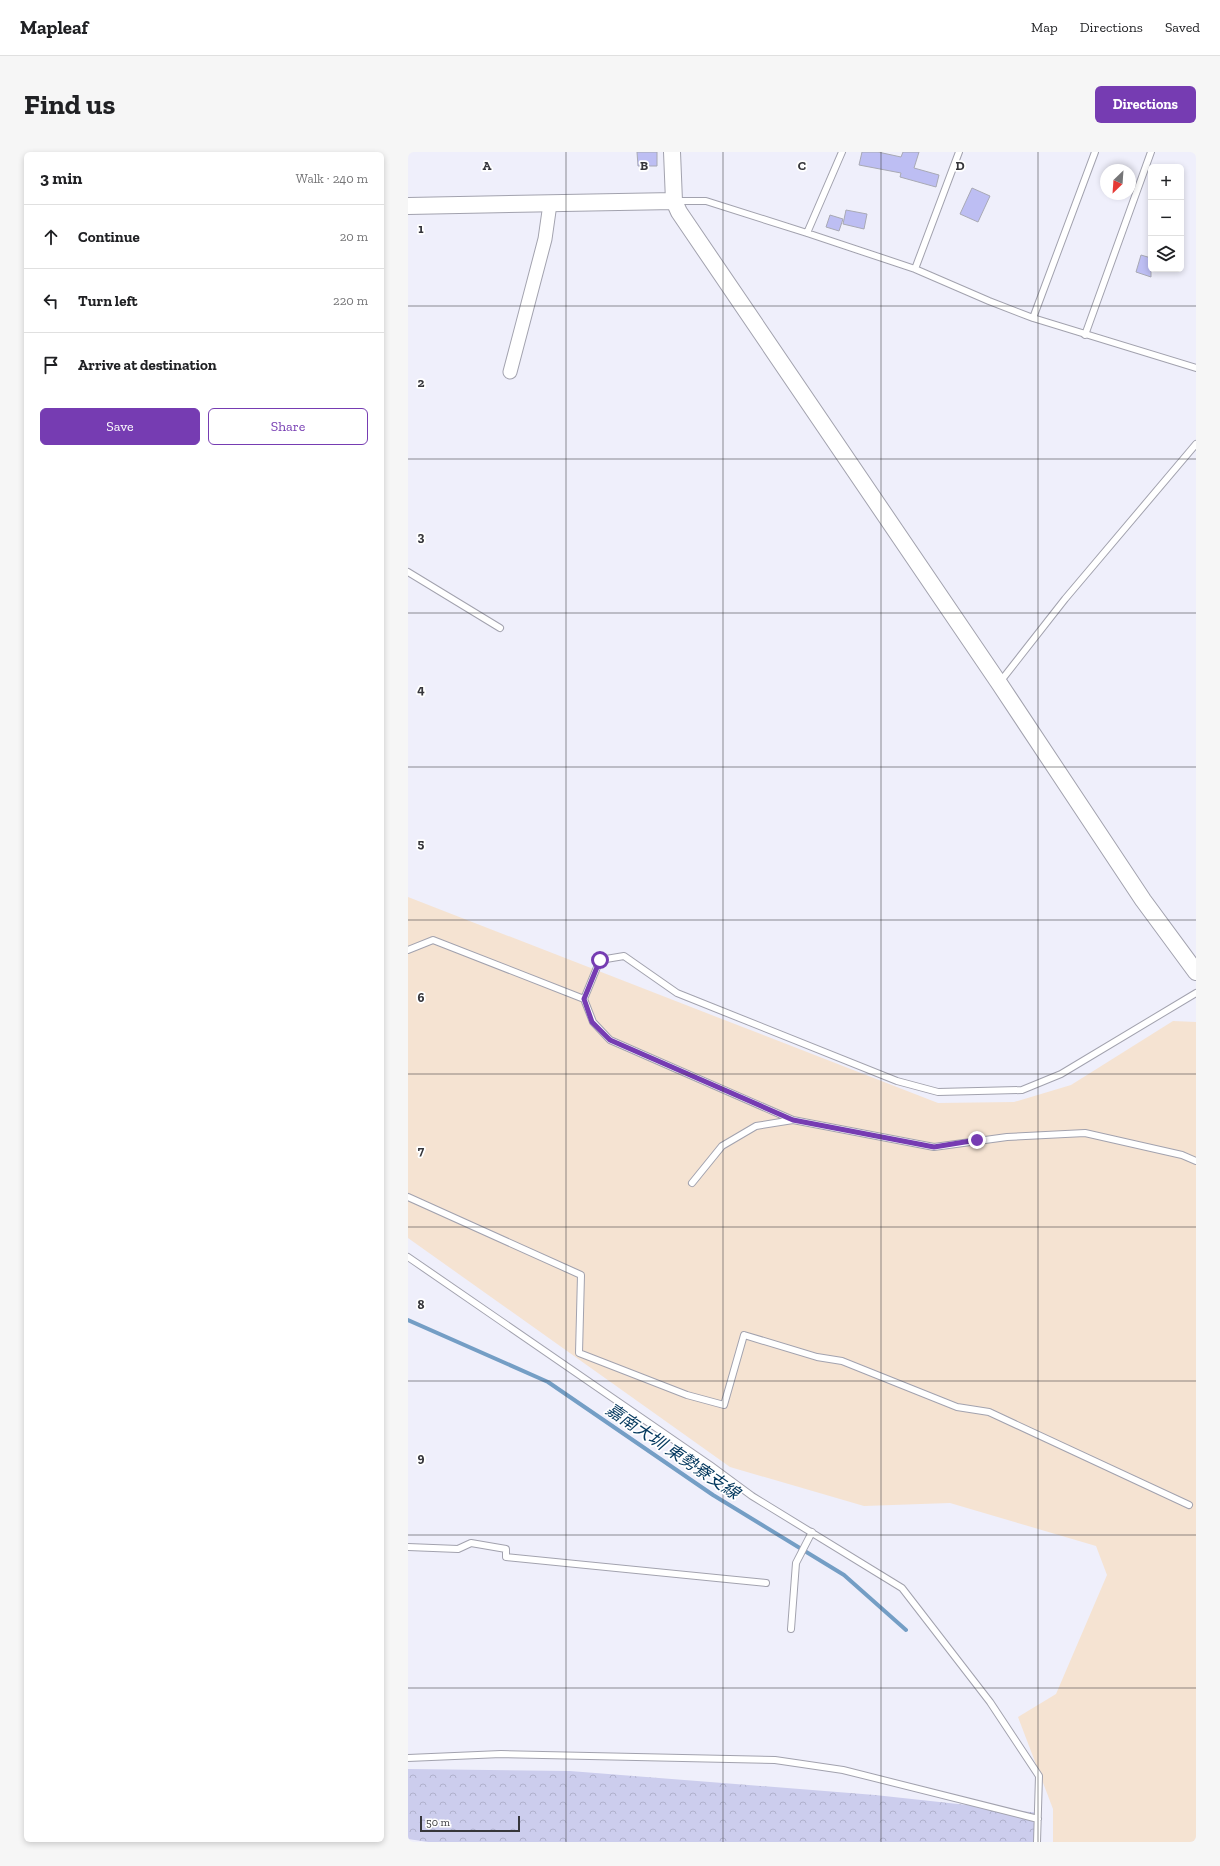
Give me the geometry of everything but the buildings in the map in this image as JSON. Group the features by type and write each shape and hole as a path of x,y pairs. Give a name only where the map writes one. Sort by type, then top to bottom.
{"street":[{"path":"672,152 674,201 678,212 999,683 1143,900 1196,972"},
{"path":"408,206 674,201"},
{"path":"510,372 546,239 550,204"}],"lane":[{"path":"807,233 842,152"},
{"path":"915,269 959,152"},
{"path":"1033,318 1095,152"},
{"path":"1085,335 1151,152"},
{"path":"674,201 706,201 807,233 915,269 1033,318 1196,368"},
{"path":"999,683 1065,599 1196,444"},
{"path":"408,572 500,628"},
{"path":"408,950 433,940 584,999"},
{"path":"1196,993 1061,1074 1022,1090 938,1092 898,1080 677,993 624,956 600,960 584,999 592,1022 610,1040 793,1120 934,1147 1007,1137 1085,1133 1182,1155 1196,1161"},
{"path":"692,1183 722,1146 756,1126 793,1120"},
{"path":"408,1197 581,1275 579,1353 687,1395 724,1405 744,1335 818,1357 842,1361 957,1407 989,1412 1189,1505"},
{"path":"408,1257 710,1465 752,1496 902,1588 990,1702 1039,1776 1037,1842"},
{"path":"791,1629 796,1563 812,1532"},
{"path":"408,1547 458,1549 471,1543 506,1549 506,1557 766,1583"},
{"path":"408,1758 501,1754 775,1760 843,1770 1038,1819"}],"shaded area":[{"path":"408,897 938,1103 1014,1102 1071,1085 1173,1021 1196,1022 1196,1842 1053,1842 1053,1809 1018,1717 1056,1694 1107,1575 1096,1546 950,1503 864,1506 730,1467 408,1238"}],"green space":[{"path":"408,1769 570,1771 875,1795 1040,1813 1039,1842 428,1842 408,1839"}],"waterway":[{"name":"嘉南大圳 東勢寮支線","path":"408,1320 548,1382 713,1495 844,1575 906,1630"}],"route":[{"path":"600,960 584,999 592,1022 610,1040 793,1120 934,1147 977,1140"}]}
